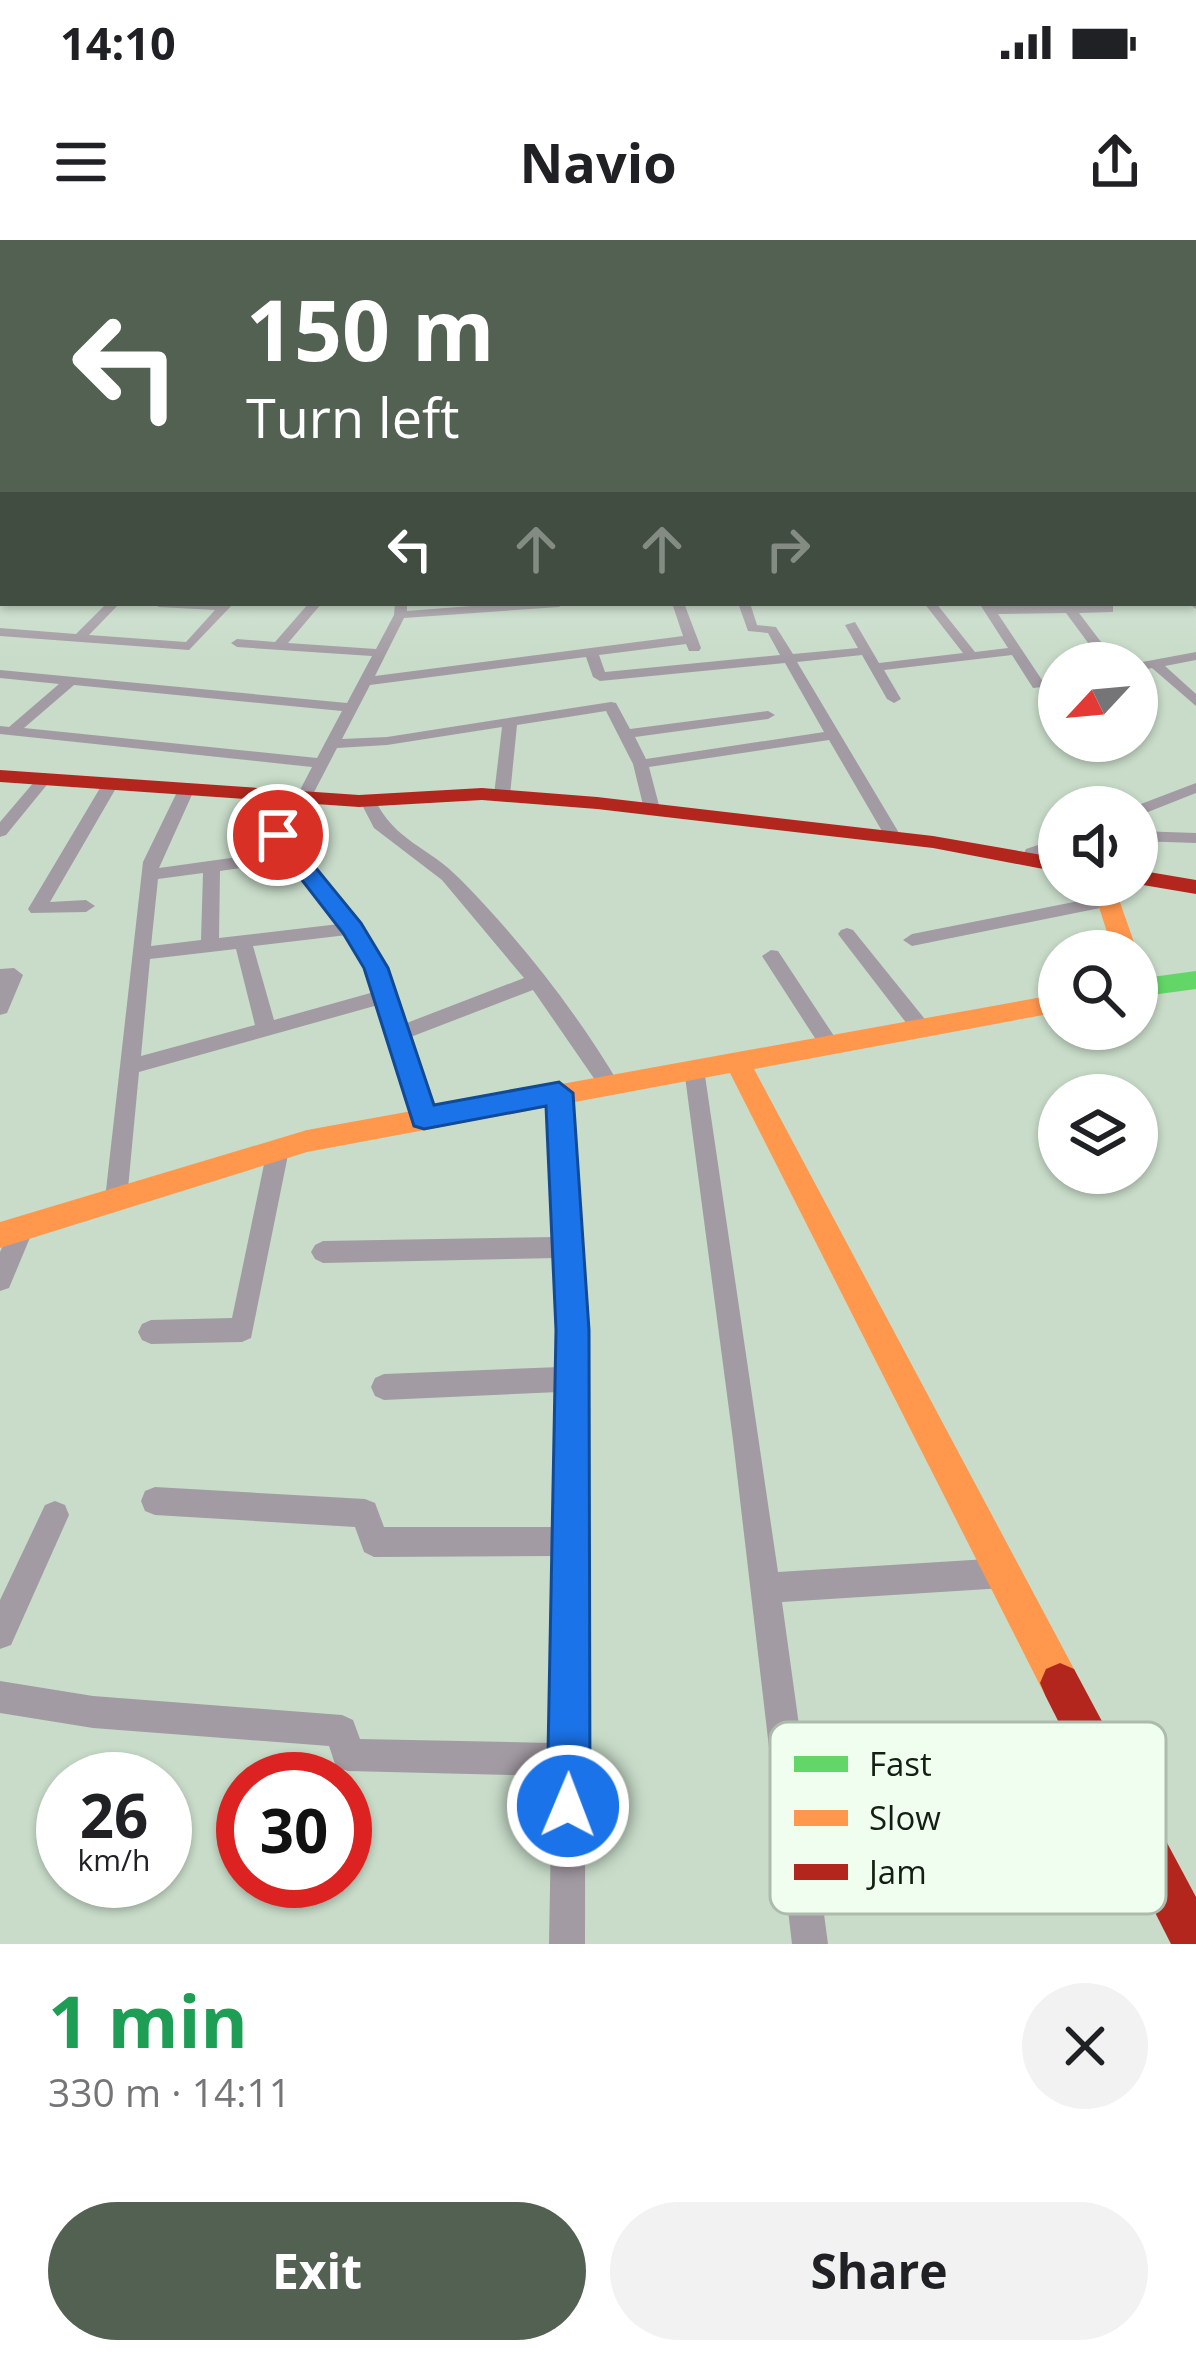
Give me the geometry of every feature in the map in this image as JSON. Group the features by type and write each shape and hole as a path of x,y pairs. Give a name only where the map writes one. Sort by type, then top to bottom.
{"street":[{"path":"80,637 111,606"},
{"path":"0,632 189,646 225,606"},
{"path":"278,646 313,606"},
{"path":"424,1118 376,968 352,928 278,835 368,681 400,609 480,606"},
{"path":"679,606 700,664"},
{"path":"745,606 752,628 772,630 895,838"},
{"path":"932,606 971,655"},
{"path":"987,606 1109,610 1107,606"},
{"path":"987,606 1038,685"},
{"path":"1070,610 1094,642"},
{"path":"851,625 894,699"},
{"path":"368,681 691,638"},
{"path":"237,643 382,653"},
{"path":"591,651 600,676 867,652"},
{"path":"876,667 1016,651"},
{"path":"1158,663 1196,656"},
{"path":"1158,668 1196,702"},
{"path":"0,674 353,708"},
{"path":"6,730 71,681"},
{"path":"333,743 387,741 611,706 641,764 652,809"},
{"path":"627,734 768,715"},
{"path":"502,795 509,722"},
{"path":"6,730 322,763"},
{"path":"641,764 832,735"},
{"path":"0,776 368,800 502,795 895,838 1038,861"},
{"path":"0,832 45,778"},
{"path":"86,906 37,909 111,782"},
{"path":"116,1199 151,862 187,788"},
{"path":"1158,803 1196,788"},
{"path":"368,800 370,814 444,872 517,950 609,1084"},
{"path":"1158,837 1196,838"},
{"path":"150,875 294,855"},
{"path":"210,946 212,866"},
{"path":"1158,881 1196,886"},
{"path":"911,940 1052,906"},
{"path":"141,954 352,928"},
{"path":"847,934 921,1028"},
{"path":"243,942 267,1031"},
{"path":"771,956 830,1045"},
{"path":"0,976 14,975 0,1008"},
{"path":"1158,985 1196,980"},
{"path":"398,1034 536,981"},
{"path":"130,1067 385,996"},
{"path":"0,1280 11,1232 278,1150 424,1118 1038,1007"},
{"path":"737,1061 1081,1722"},
{"path":"694,1069 783,1722"},
{"path":"559,1093 572,1379 567,1944"},
{"path":"151,1332 242,1330 278,1150"},
{"path":"323,1252 568,1247"},
{"path":"384,1387 572,1379"},
{"path":"155,1501 365,1513 374,1542 572,1541"},
{"path":"0,1634 55,1515"},
{"path":"766,1588 1004,1573"},
{"path":"0,1697 93,1712 342,1731 348,1755 569,1760"},
{"path":"1166,1886 1196,1944"},
{"path":"806,1914 810,1944"}],"traffic: fast":[{"path":"1158,985 1196,980"}],"traffic: slow":[{"path":"1110,906 1118,930"},
{"path":"0,1235 307,1141 1038,1007"},
{"path":"737,1061 1060,1683"}],"traffic: jam":[{"path":"0,776 359,801 482,794 597,803 933,842 1038,861"},
{"path":"1158,881 1196,887"},
{"path":"1060,1683 1080,1722"},
{"path":"1166,1886 1196,1944"}],"route":[{"path":"278,835 352,928 376,968 424,1118 559,1093 573,1330 568,1806"}]}
